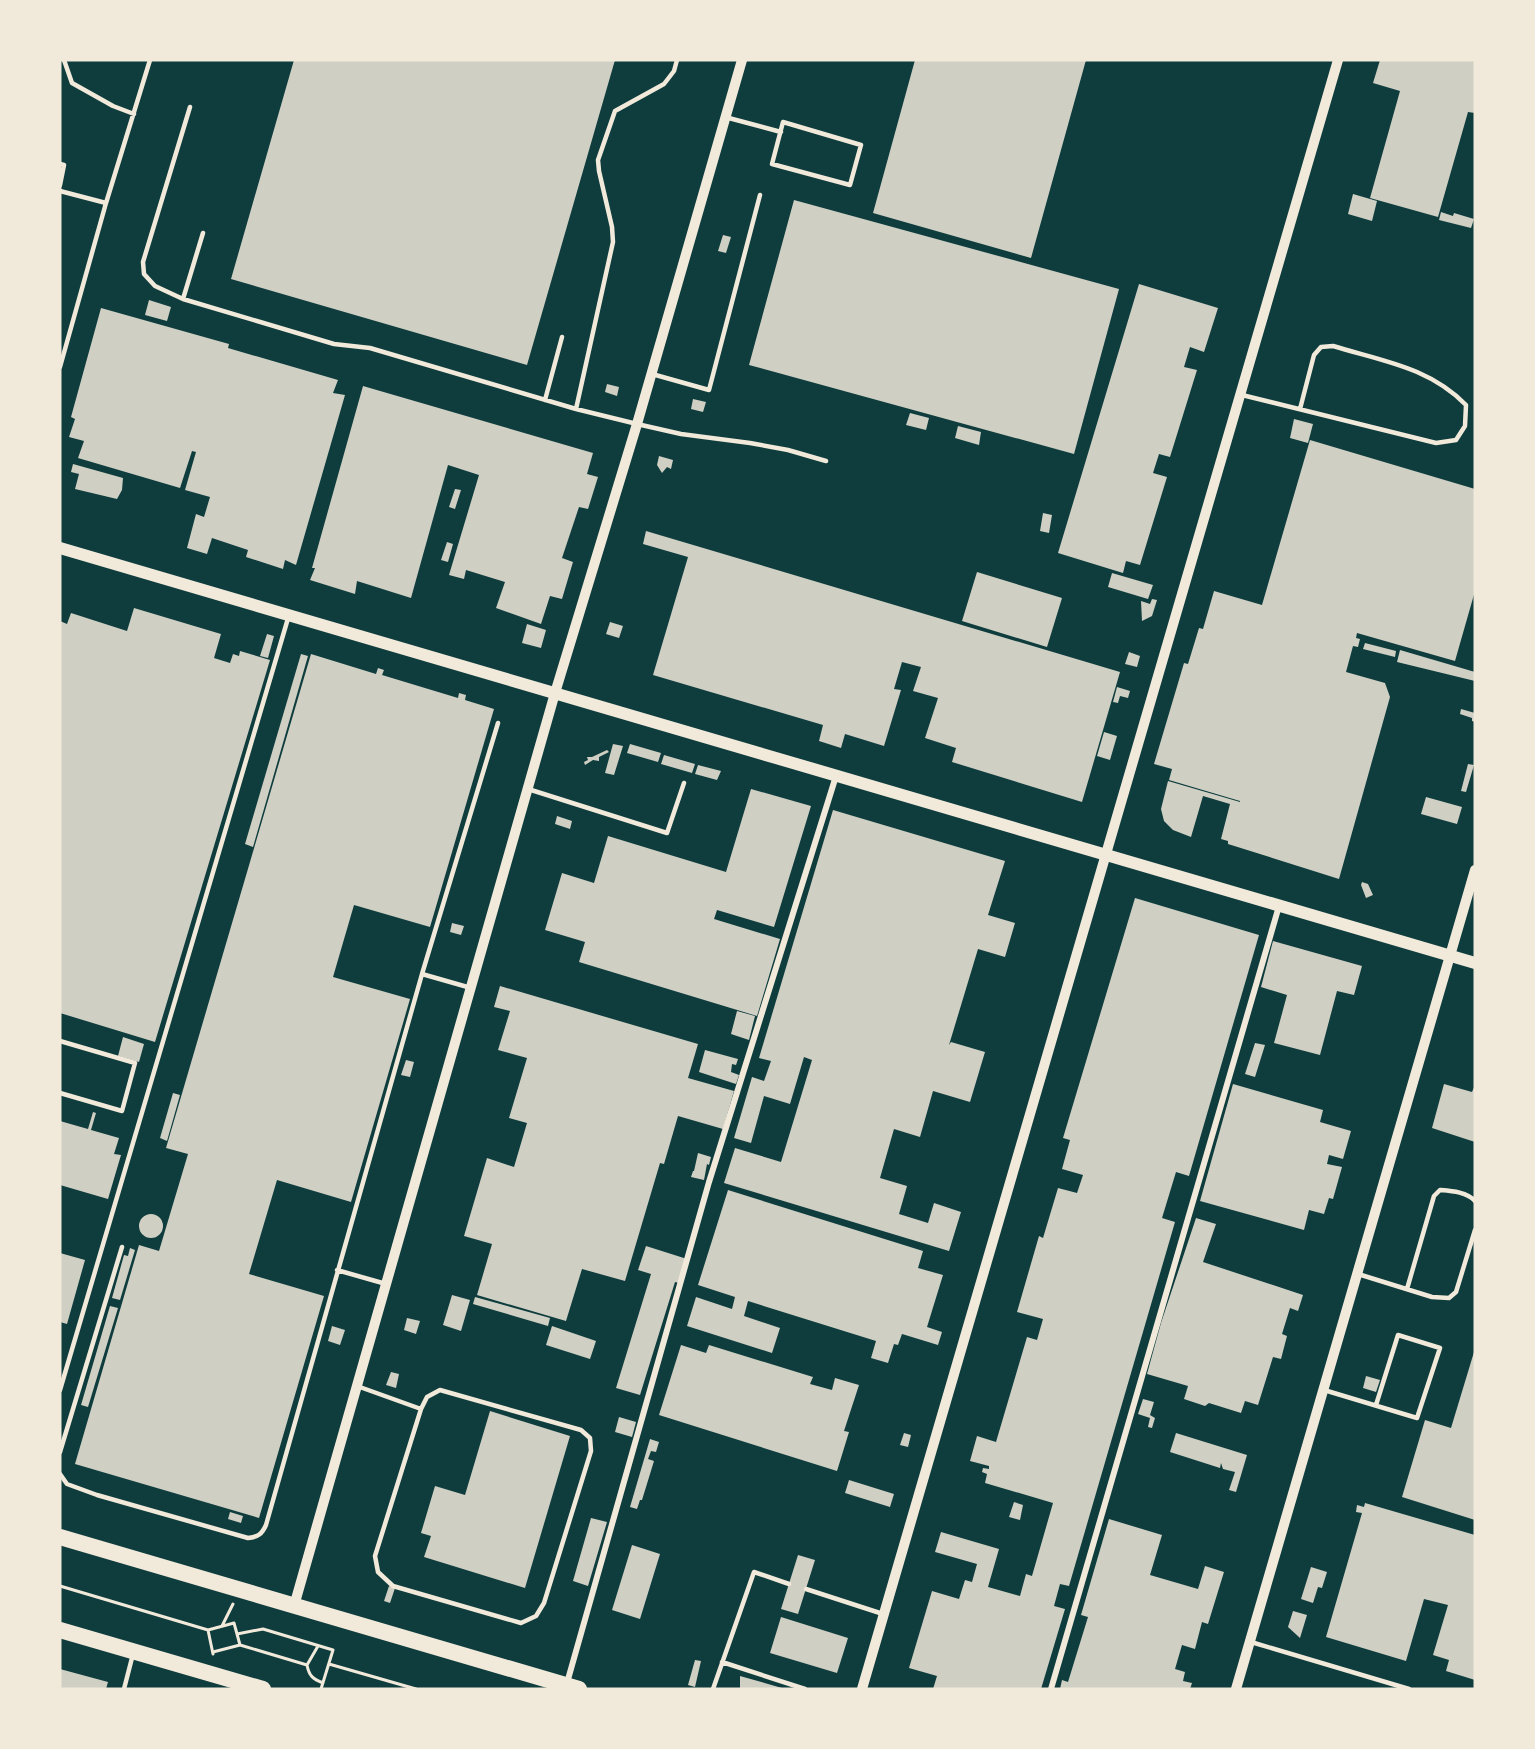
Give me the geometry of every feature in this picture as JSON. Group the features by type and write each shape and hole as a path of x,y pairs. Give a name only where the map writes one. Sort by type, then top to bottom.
{"highway":[{"path":"60,1538 570,1688"},
{"path":"60,1630 263,1689"}],"main road":[{"path":"60,548 1475,963"}],"street":[{"path":"294,1606 555,693 637,424 742,60"},
{"path":"862,1689 1104,854 1338,60"},
{"path":"570,1688 709,1182 836,776"},
{"path":"1236,1689 1475,870"},
{"path":"1051,1689 1279,905"}],"lane":[{"path":"64,60 72,83 113,106 134,114"},
{"path":"60,367 106,203 150,60"},
{"path":"576,409 613,242 612,227 598,171 598,160 615,111 664,84 674,71 677,60"},
{"path":"190,107 143,262 144,274 155,286 183,299 334,344 370,348 576,409 681,434 750,442 826,461"},
{"path":"725,117 781,132"},
{"path":"783,122 861,145 850,185 772,165 781,132 783,122"},
{"path":"60,164 64,165 60,185"},
{"path":"60,191 106,203"},
{"path":"651,374 710,390 760,195"},
{"path":"183,299 203,233"},
{"path":"545,400 562,337"},
{"path":"1239,394 1436,443 1456,441 1465,426 1466,405 1451,390 1421,372 1333,346 1321,347 1314,355 1300,409"},
{"path":"60,1390 290,615"},
{"path":"60,1474 67,1484 97,1495 248,1539 262,1533 422,974 498,723"},
{"path":"528,789 667,833 684,783"},
{"path":"422,974 471,988"},
{"path":"60,1041 135,1063 122,1111 60,1093"},
{"path":"1407,1289 1434,1196 1440,1190 1453,1191 1473,1197 1475,1201"},
{"path":"1358,1274 1432,1297 1449,1298 1456,1292 1475,1230"},
{"path":"60,1452 122,1247"},
{"path":"337,1270 386,1284"},
{"path":"1324,1390 1376,1406 1417,1418 1440,1348 1398,1335 1376,1406"},
{"path":"357,1386 421,1409"},
{"path":"440,1390 581,1430 590,1438 591,1451 588,1462 544,1604 536,1616 520,1623 393,1586 378,1572 375,1556 421,1409 427,1397 440,1390"},
{"path":"713,1689 754,1572 789,1584"},
{"path":"806,1589 883,1614"},
{"path":"1251,1642 1409,1689"},
{"path":"124,1689 134,1652"},
{"path":"722,1662 805,1689"}],"path":[{"path":"60,1586 208,1630 234,1623 240,1645"},
{"path":"222,1626 239,1590"},
{"path":"237,1634 263,1629 333,1650 321,1689"},
{"path":"208,1630 213,1652 240,1645 307,1665"},
{"path":"318,1646 307,1665 309,1673 315,1680 323,1683"},
{"path":"329,1664 416,1689"}],"building":[{"path":"294,60 615,60 527,365 231,279"},
{"path":"915,60 1086,60 1031,258 873,213"},
{"path":"1380,60 1475,60 1475,113 1468,112 1438,217 1370,198 1400,91 1373,83"},
{"path":"1353,194 1377,201 1372,221 1348,214"},
{"path":"794,200 1119,289 1074,454 749,365"},
{"path":"1441,212 1474,219 1471,228 1439,220"},
{"path":"723,235 731,237 726,253 718,251"},
{"path":"1139,284 1218,308 1204,352 1190,347 1184,367 1197,370 1170,457 1159,454 1153,473 1167,477 1140,565 1126,561 1123,573 1058,553"},
{"path":"149,300 171,307 167,321 145,315"},
{"path":"101,308 229,344 228,348 338,380 333,393 345,395 296,565 285,560 283,569 246,557 248,550 212,538 207,554 187,548 196,514 204,517 210,497 185,490 196,452 192,451 180,488 78,458 84,441 69,437 75,419 71,417"},
{"path":"607,384 619,387 617,396 605,392"},
{"path":"363,386 593,453 587,474 598,477 588,509 579,507 562,558 573,562 562,599 550,596 541,624 496,608 505,582 466,570 464,579 449,575 479,475 448,465 411,598 357,581 355,594 310,580"},
{"path":"693,399 706,402 703,412 691,409"},
{"path":"910,413 929,418 926,430 906,425"},
{"path":"1294,419 1313,424 1308,443 1290,438"},
{"path":"958,426 981,432 979,445 955,438"},
{"path":"1310,440 1475,489 1475,591 1455,661 1357,633 1356,638 1360,639 1358,647 1353,646 1346,672 1385,683 1390,697 1339,879 1228,844 1228,841 1221,839 1230,804 1203,796 1191,837 1173,830 1164,821 1161,809 1168,781 1240,801 1169,780 1172,769 1154,764 1184,663 1188,664 1199,628 1203,629 1214,591 1262,605"},
{"path":"659,456 673,460 671,469 667,467 662,473 657,465"},
{"path":"73,464 123,478 122,490 117,499 75,489 79,474 71,472"},
{"path":"455,489 461,490 455,509 449,507"},
{"path":"1043,513 1052,515 1049,533 1040,531"},
{"path":"646,531 1120,672 1082,802 952,762 956,748 925,738 938,698 913,691 921,667 902,662 894,689 901,690 884,746 845,734 841,748 819,741 823,725 653,675 688,557 643,544"},
{"path":"447,542 453,544 448,562 441,560"},
{"path":"977,572 1062,598 1047,647 962,621"},
{"path":"1112,573 1153,585 1148,599 1108,587"},
{"path":"1152,599 1157,600 1152,616 1142,621 1141,601 1150,604"},
{"path":"134,608 221,634 214,658 230,663 233,654 239,656 240,651 270,660 155,1042 60,1013 60,621 67,624 71,613 127,631"},
{"path":"610,622 623,626 619,638 606,634"},
{"path":"527,624 546,630 541,648 522,643"},
{"path":"267,634 274,636 268,658 260,656"},
{"path":"1365,643 1396,651 1395,657 1363,649"},
{"path":"1400,650 1475,672 1475,681 1397,662"},
{"path":"1129,652 1140,656 1137,667 1125,664"},
{"path":"301,654 308,656 253,847 245,844"},
{"path":"311,654 376,674 378,668 384,670 382,675 458,698 459,693 466,695 465,700 494,709 430,927 354,905 333,977 410,999 351,1202 277,1180 249,1274 324,1296 259,1518 75,1464 139,1245 159,1251 188,1154 166,1148"},
{"path":"1117,687 1130,691 1128,698 1120,696 1118,703 1113,702"},
{"path":"1461,709 1475,713 1475,722 1472,718 1460,714"},
{"path":"1104,732 1117,736 1110,760 1097,756"},
{"path":"613,744 623,746 614,775 605,773"},
{"path":"630,744 661,753 658,762 627,753"},
{"path":"607,750 609,752 599,757 599,761 593,760 585,765 587,757"},
{"path":"664,755 695,764 692,773 661,764"},
{"path":"1468,764 1474,765 1466,792 1461,791"},
{"path":"698,765 721,771 717,780 695,774"},
{"path":"751,789 811,806 774,927 717,910 714,919 780,939 757,1016 579,962 585,942 545,930 562,873 594,883 608,836 726,872"},
{"path":"1426,797 1462,807 1457,824 1421,814"},
{"path":"833,810 1005,861 988,915 1015,923 1005,957 978,949 949,1045 951,1042 985,1052 970,1102 933,1091 920,1137 894,1129 880,1178 907,1186 899,1214 928,1223 934,1203 961,1212 949,1251 724,1183 735,1148 781,1162 812,1060 804,1057 790,1104 764,1096 751,1143 734,1138 752,1077 764,1081 771,1061 759,1058"},
{"path":"557,816 572,821 570,829 555,824"},
{"path":"1362,882 1368,884 1373,895 1366,898"},
{"path":"1135,898 1259,935 1189,1176 1176,1172 1162,1218 1175,1222 1069,1586 1060,1584 1054,1606 1065,1609 1041,1689 933,1689 937,1676 909,1668 932,1591 959,1599 965,1580 972,1582 977,1564 935,1552 941,1532 999,1549 988,1587 1020,1596 1026,1574 1032,1576 1053,1503 985,1483 987,1474 982,1472 983,1468 989,1469 989,1466 970,1461 977,1436 996,1442 1027,1337 1037,1340 1043,1319 1017,1312 1039,1236 1043,1238 1058,1188 1077,1193 1083,1175 1062,1169 1070,1140 1063,1138"},
{"path":"452,923 464,926 461,935 450,932"},
{"path":"1273,941 1362,966 1354,995 1337,991 1320,1055 1274,1043 1287,995 1261,987"},
{"path":"500,986 698,1044 688,1078 734,1091 723,1129 678,1116 664,1164 660,1163 625,1281 582,1269 566,1321 477,1295 492,1244 464,1236 487,1158 514,1167 527,1123 509,1118 527,1058 498,1050 510,1011 494,1007"},
{"path":"737,1011 755,1016 749,1040 731,1034"},
{"path":"123,1037 144,1044 139,1062 118,1056"},
{"path":"1255,1043 1265,1045 1255,1077 1245,1074"},
{"path":"705,1050 738,1059 736,1065 732,1064 731,1072 739,1075 736,1084 699,1072"},
{"path":"406,1060 414,1062 410,1077 401,1075"},
{"path":"1233,1084 1323,1110 1320,1122 1351,1131 1343,1159 1329,1155 1327,1164 1342,1167 1333,1199 1329,1198 1324,1214 1309,1210 1304,1230 1200,1201"},
{"path":"1444,1084 1472,1092 1475,1085 1475,1142 1432,1128"},
{"path":"173,1093 180,1095 167,1141 160,1138"},
{"path":"93,1112 96,1113 91,1130 119,1138 114,1154 121,1155 108,1199 60,1185 60,1121 88,1129"},
{"path":"698,1153 711,1157 704,1180 691,1177"},
{"path":"728,1190 923,1251 918,1268 943,1275 927,1327 942,1332 938,1345 902,1334 898,1345 894,1344 888,1363 871,1358 876,1341 748,1301 744,1316 780,1328 772,1353 687,1326 696,1297 732,1309 735,1297 698,1285"},
{"path":"151,1214 160,1217 163,1226 160,1235 151,1238 142,1235 139,1226 142,1217"},
{"path":"1196,1218 1216,1224 1203,1262 1303,1295 1298,1311 1290,1308 1282,1334 1287,1336 1281,1359 1273,1357 1258,1405 1245,1401 1241,1413 1209,1403 1205,1406 1184,1399 1188,1386 1147,1374 1161,1323"},
{"path":"646,1246 687,1259 679,1283 675,1282 640,1395 616,1388 651,1274 638,1270"},
{"path":"130,1248 135,1250 120,1300 112,1298 124,1255 128,1256"},
{"path":"60,1253 85,1260 67,1324 60,1322"},
{"path":"452,1295 470,1300 461,1331 443,1325"},
{"path":"475,1297 550,1318 548,1326 473,1304"},
{"path":"110,1306 118,1308 88,1407 81,1405"},
{"path":"407,1318 420,1321 416,1334 404,1330"},
{"path":"332,1326 345,1330 340,1345 328,1341"},
{"path":"552,1326 596,1341 590,1359 546,1345"},
{"path":"681,1345 706,1353 709,1345 813,1377 810,1384 832,1390 835,1378 859,1385 844,1431 849,1432 837,1471 659,1415"},
{"path":"1474,1352 1475,1520 1402,1497 1425,1420 1451,1428"},
{"path":"391,1372 399,1374 396,1388 386,1385"},
{"path":"1366,1376 1380,1380 1376,1392 1363,1388"},
{"path":"1143,1399 1154,1402 1150,1415 1155,1418 1152,1428 1148,1427 1150,1418 1138,1414"},
{"path":"490,1411 570,1436 525,1588 424,1557 431,1536 421,1533 435,1486 465,1495"},
{"path":"619,1417 636,1422 632,1437 615,1432"},
{"path":"904,1433 911,1435 908,1447 900,1445"},
{"path":"1176,1433 1247,1455 1236,1492 1229,1490 1235,1472 1223,1469 1221,1463 1220,1468 1170,1452"},
{"path":"650,1439 659,1442 656,1452 651,1451 648,1459 654,1461 637,1509 630,1507"},
{"path":"849,1480 894,1494 890,1507 845,1493"},
{"path":"1014,1502 1023,1505 1020,1520 1009,1517"},
{"path":"1365,1503 1475,1535 1475,1680 1446,1671 1449,1660 1433,1655 1448,1605 1424,1599 1406,1661 1326,1637 1362,1513 1356,1512 1357,1505 1364,1507"},
{"path":"230,1512 243,1516 241,1523 228,1519"},
{"path":"591,1518 607,1522 588,1586 573,1581"},
{"path":"1109,1519 1162,1535 1150,1575 1198,1589 1205,1566 1224,1572 1208,1624 1202,1622 1195,1649 1182,1645 1175,1669 1185,1672 1183,1681 1192,1683 1190,1689 1060,1689 1062,1680 1068,1682 1088,1617 1081,1615"},
{"path":"632,1545 660,1554 640,1619 612,1610"},
{"path":"798,1555 815,1560 798,1614 781,1609"},
{"path":"1311,1567 1327,1572 1322,1588 1318,1587 1313,1603 1301,1599"},
{"path":"389,1586 395,1588 390,1603 384,1601"},
{"path":"1293,1611 1307,1615 1300,1638 1288,1627"},
{"path":"781,1617 848,1638 837,1673 770,1653"},
{"path":"695,1660 701,1661 695,1687 688,1685"},
{"path":"60,1669 108,1682 106,1689 60,1689"},
{"path":"740,1676 782,1688 782,1689 740,1689"}]}
